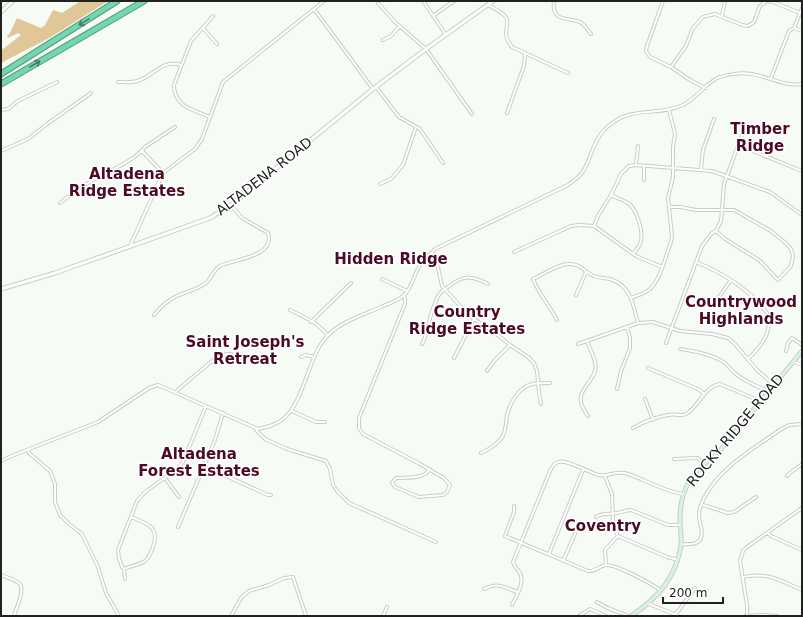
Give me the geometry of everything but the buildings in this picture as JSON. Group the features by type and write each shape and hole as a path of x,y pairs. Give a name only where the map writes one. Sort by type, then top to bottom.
{"highway":[{"path":"1,74 117,1"},
{"path":"1,84 144,1"}],"main road":[{"name":"ROCKY RIDGE ROAD","path":"632,616 649,604 661,591 672,575 678,560 681,544 680,507 687,484 703,464 718,453 802,351"}],"street":[{"path":"1,12 13,1"},
{"path":"129,247 163,173 198,145 223,82 324,1"},
{"path":"423,1 446,35"},
{"path":"433,16 454,1"},
{"name":"ALTADENA ROAD","path":"1,289 32,281 210,218 231,205 374,88 493,1"},
{"path":"554,1 553,8 558,16 566,20 580,22 591,34"},
{"path":"663,1 646,51 650,57 671,67 705,88"},
{"path":"722,16 725,1"},
{"path":"671,67 686,46 693,28 703,17 715,14 742,25 751,25 754,22 760,6 767,1 800,13"},
{"path":"378,3 400,26 426,49 472,114"},
{"path":"488,5 504,14 508,22 506,33 507,40 512,47 568,73"},
{"path":"771,78 789,31 794,28 802,8"},
{"path":"314,9 374,88 399,117 416,126 424,134 443,163"},
{"path":"210,117 184,106 176,98 174,85 191,41 213,16"},
{"path":"383,40 391,36 400,26"},
{"path":"203,28 217,44"},
{"path":"794,28 802,31"},
{"path":"507,113 524,66 525,54"},
{"path":"118,82 138,81 147,77 168,63 181,65"},
{"path":"1,461 98,422 154,385 161,385 255,428 258,429 273,425 292,411 314,357 320,344 327,335 343,323 394,302 404,295 422,262 428,255 432,254 435,249 568,185 583,172 596,140 604,130 621,117 630,114 668,110 684,104 714,80 734,74 751,73 794,85 802,84"},
{"path":"1,110 8,108 18,101 57,82"},
{"path":"1,151 28,139 91,93"},
{"path":"631,298 652,288 662,267 672,236 668,198 674,168 673,147 675,134 668,110"},
{"path":"701,169 703,150 714,119"},
{"path":"380,184 391,179 403,165 416,126"},
{"path":"60,203 83,186 122,165 142,151 145,147 175,127"},
{"path":"666,343 702,246 716,231 721,221 722,190 742,132"},
{"path":"738,145 802,171"},
{"path":"636,165 638,146"},
{"path":"767,157 771,146"},
{"path":"142,151 163,173"},
{"path":"594,226 599,214 612,195 623,171 629,166 636,165 712,171 770,192 802,215"},
{"path":"644,166 644,180"},
{"path":"612,195 629,204 635,209 638,215 641,241 639,247 633,254"},
{"path":"154,315 170,299 206,283 214,272 220,267 258,254 264,250 269,238 268,233 242,218 231,205"},
{"path":"669,207 680,206 696,210 734,210 771,231 788,244 793,256 791,266 778,280 759,260 725,239 716,231"},
{"path":"514,252 571,226 579,224 594,226 633,254 662,267"},
{"path":"432,254 437,263 440,282 445,289 474,319 528,357 534,363 537,371 541,404"},
{"path":"696,262 711,268 741,287 764,309 769,318 769,325 763,343 748,359"},
{"path":"557,320 549,305 538,291 533,279 561,264 570,264 578,266 594,276 617,282 625,288 631,298 638,323"},
{"path":"576,295 586,272"},
{"path":"422,344 439,294 454,281 463,278 472,277 488,284"},
{"path":"382,279 407,291"},
{"path":"717,300 731,280"},
{"path":"311,322 351,283"},
{"path":"404,295 406,299 405,304 359,418 358,425 363,434 409,457 444,478 450,486 447,492 443,494 420,497 395,487 392,481 396,478 422,476 430,470"},
{"path":"290,310 311,322 327,335"},
{"path":"454,358 474,319"},
{"path":"578,344 638,323 653,322 686,332 712,334 728,338 761,374 774,385"},
{"path":"617,388 621,371 630,348 630,338 627,327"},
{"path":"786,351 788,343 792,338 802,345"},
{"path":"587,341 596,368 593,377 582,390 580,395 580,404 588,416"},
{"path":"487,371 494,361 510,345"},
{"path":"680,349 695,351 719,360 727,365 736,375 769,392"},
{"path":"176,392 219,355 230,354 241,358"},
{"path":"301,357 306,355 314,357"},
{"path":"793,362 802,365"},
{"path":"648,368 700,390 704,394"},
{"path":"480,453 498,442 502,437 506,429 509,408 516,396 526,386 550,383"},
{"path":"633,428 669,414 683,416 689,413 704,394 715,385 720,384 761,401"},
{"path":"646,399 653,420"},
{"path":"125,579 124,569 119,558 118,550 126,528 132,517 137,500 177,469 183,462 206,406"},
{"path":"292,411 316,422 325,422"},
{"path":"178,527 215,440 223,413"},
{"path":"681,544 693,545 700,539 702,528 699,515 700,508 703,504 705,496 723,471 780,430 789,425 802,424"},
{"path":"255,428 265,439 288,449 326,461 330,469 333,484 337,491 349,503 436,542"},
{"path":"28,450 29,453 50,471 55,484 56,502 60,515 82,534 98,567 106,593 119,616"},
{"path":"674,458 698,458 703,464"},
{"path":"512,605 521,583 520,573 514,566 513,562 556,463 564,462 583,470 605,476 615,473 625,474 672,493 683,494"},
{"path":"787,476 802,464"},
{"path":"204,466 271,495"},
{"path":"549,554 583,470"},
{"path":"605,476 612,494 613,522 618,536 666,557 678,560"},
{"path":"165,478 179,497"},
{"path":"703,504 728,513 734,512 756,497"},
{"path":"514,506 514,512 505,536 590,572 606,565 613,566 647,581 661,591"},
{"path":"777,616 747,616 744,577 740,561 743,551 747,547 802,508"},
{"path":"596,517 602,514 631,510 668,525 680,525"},
{"path":"124,569 145,561 150,555 156,540 156,534 151,526 132,517"},
{"path":"563,561 578,527"},
{"path":"768,533 771,536 802,550"},
{"path":"606,565 605,550 618,536"},
{"path":"1,575 19,583 22,587 22,592 14,616"},
{"path":"744,577 755,575 769,576 802,590"},
{"path":"231,616 241,598 249,592 284,578 293,577 306,616"},
{"path":"484,589 496,585 517,592"},
{"path":"674,615 695,588"},
{"path":"597,602 605,607 628,616"},
{"path":"649,604 674,615 680,616"},
{"path":"383,616 387,607"},
{"path":"579,616 590,609 606,616"}],"shaded area":[{"path":"80,1 108,1 51,37 1,63 1,48 3,49 21,35 18,33 8,38 7,36 17,18 41,28 45,25 53,10 62,13"}],"district":[{"name":"Timber Ridge","path":"760,138"},
{"name":"Altadena Ridge Estates","path":"127,182"},
{"name":"Hidden Ridge","path":"391,259"},
{"name":"Countrywood Highlands","path":"741,310"},
{"name":"Country Ridge Estates","path":"467,320"},
{"name":"Saint Joseph's Retreat","path":"245,350"},
{"name":"Altadena Forest Estates","path":"199,462"},
{"name":"Coventry","path":"603,526"}]}
